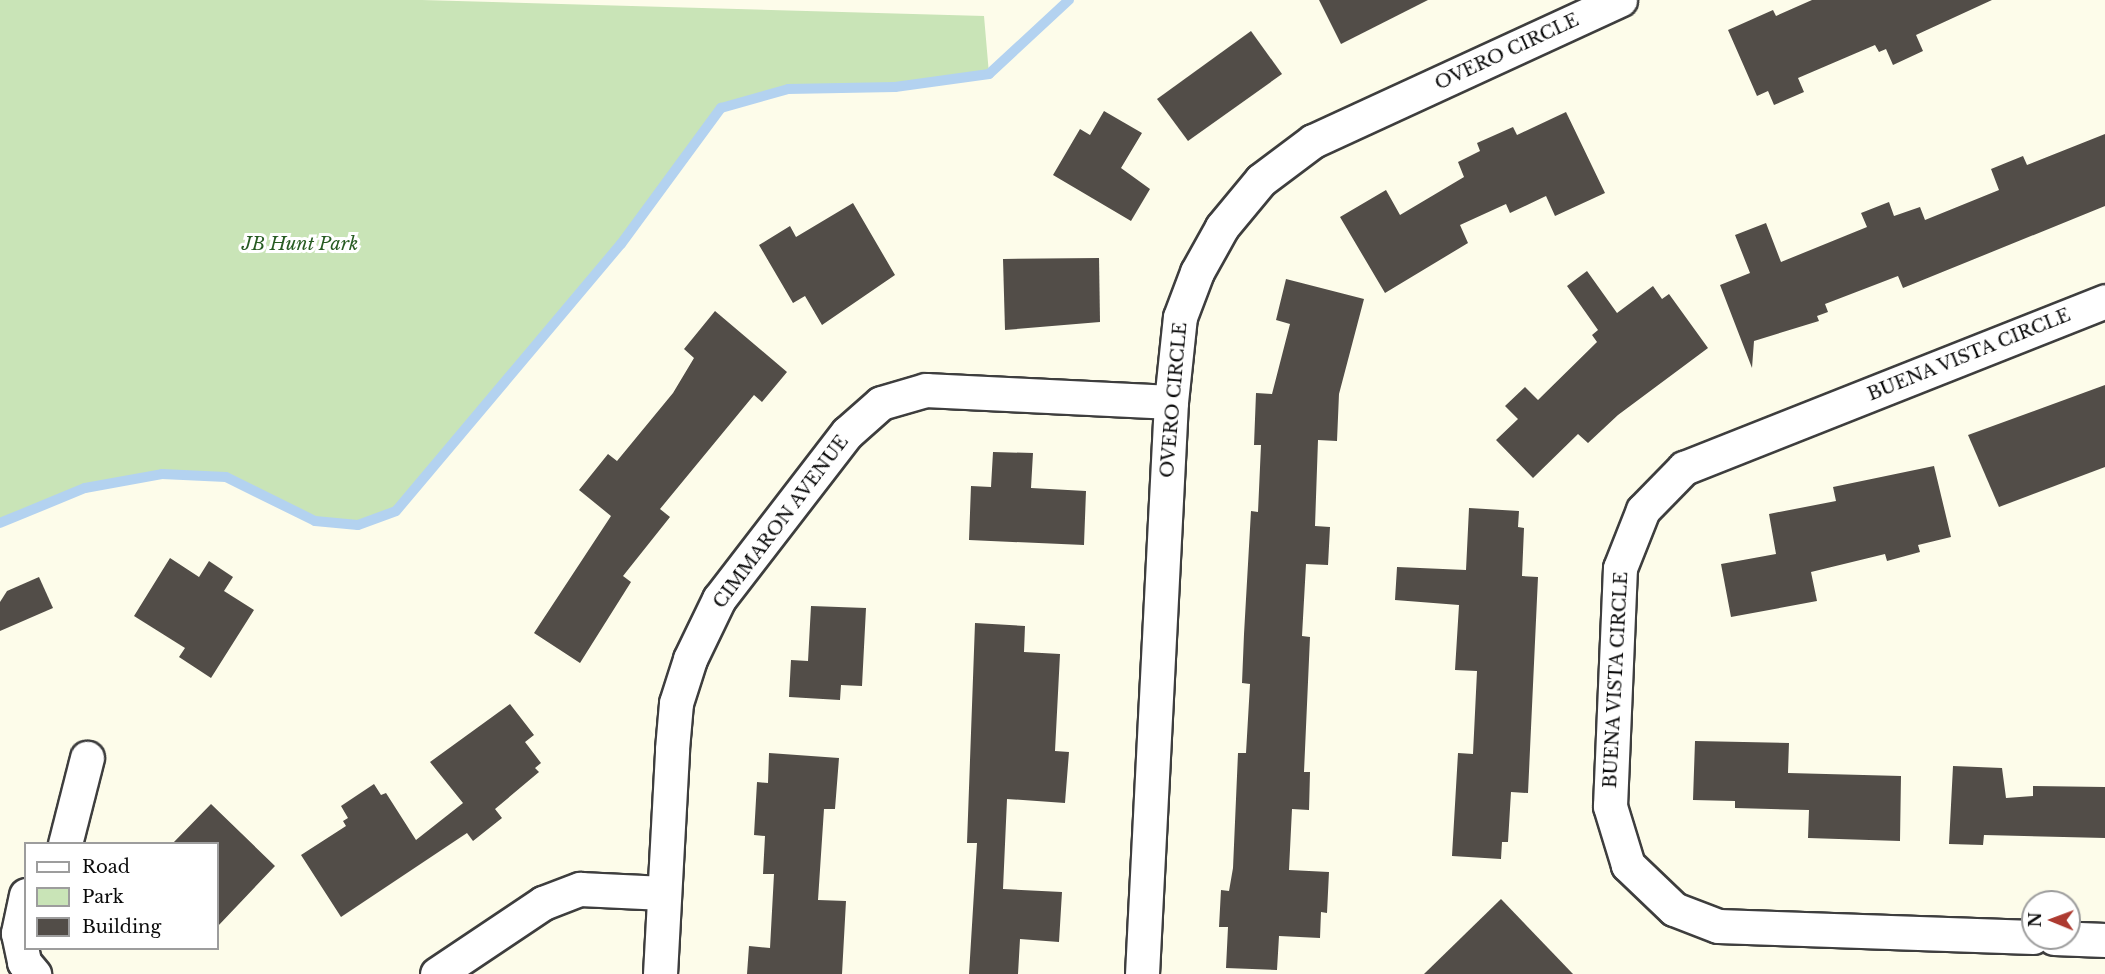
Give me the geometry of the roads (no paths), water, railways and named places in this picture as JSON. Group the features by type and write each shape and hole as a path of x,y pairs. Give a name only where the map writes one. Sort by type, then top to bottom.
{"street":[{"name":"OVERO CIRCLE","path":"1142,974 1171,402 1180,317 1197,272 1222,227 1261,180 1313,141 1620,0"},
{"name":"BUENA VISTA CIRCLE","path":"2021,937 1718,926 1674,909 1628,865 1610,806 1620,568 1643,510 1684,468 2105,301"},
{"name":"CIMMARON AVENUE","path":"660,974 676,703 690,659 719,599 847,433 881,403 926,390 1171,402"},
{"path":"65,842 87,758"},
{"path":"437,974 543,903 580,889 664,893"},
{"path":"24,904 18,933 24,962 34,974"},
{"path":"2081,939 2105,940"}],"waterway":[{"path":"0,523 85,488 162,474 226,477 315,521 358,525 396,511 621,244 721,108 788,89 895,87 989,74 1069,0"}],"park label":[{"name":"JB Hunt Park","path":"300,244"}]}
